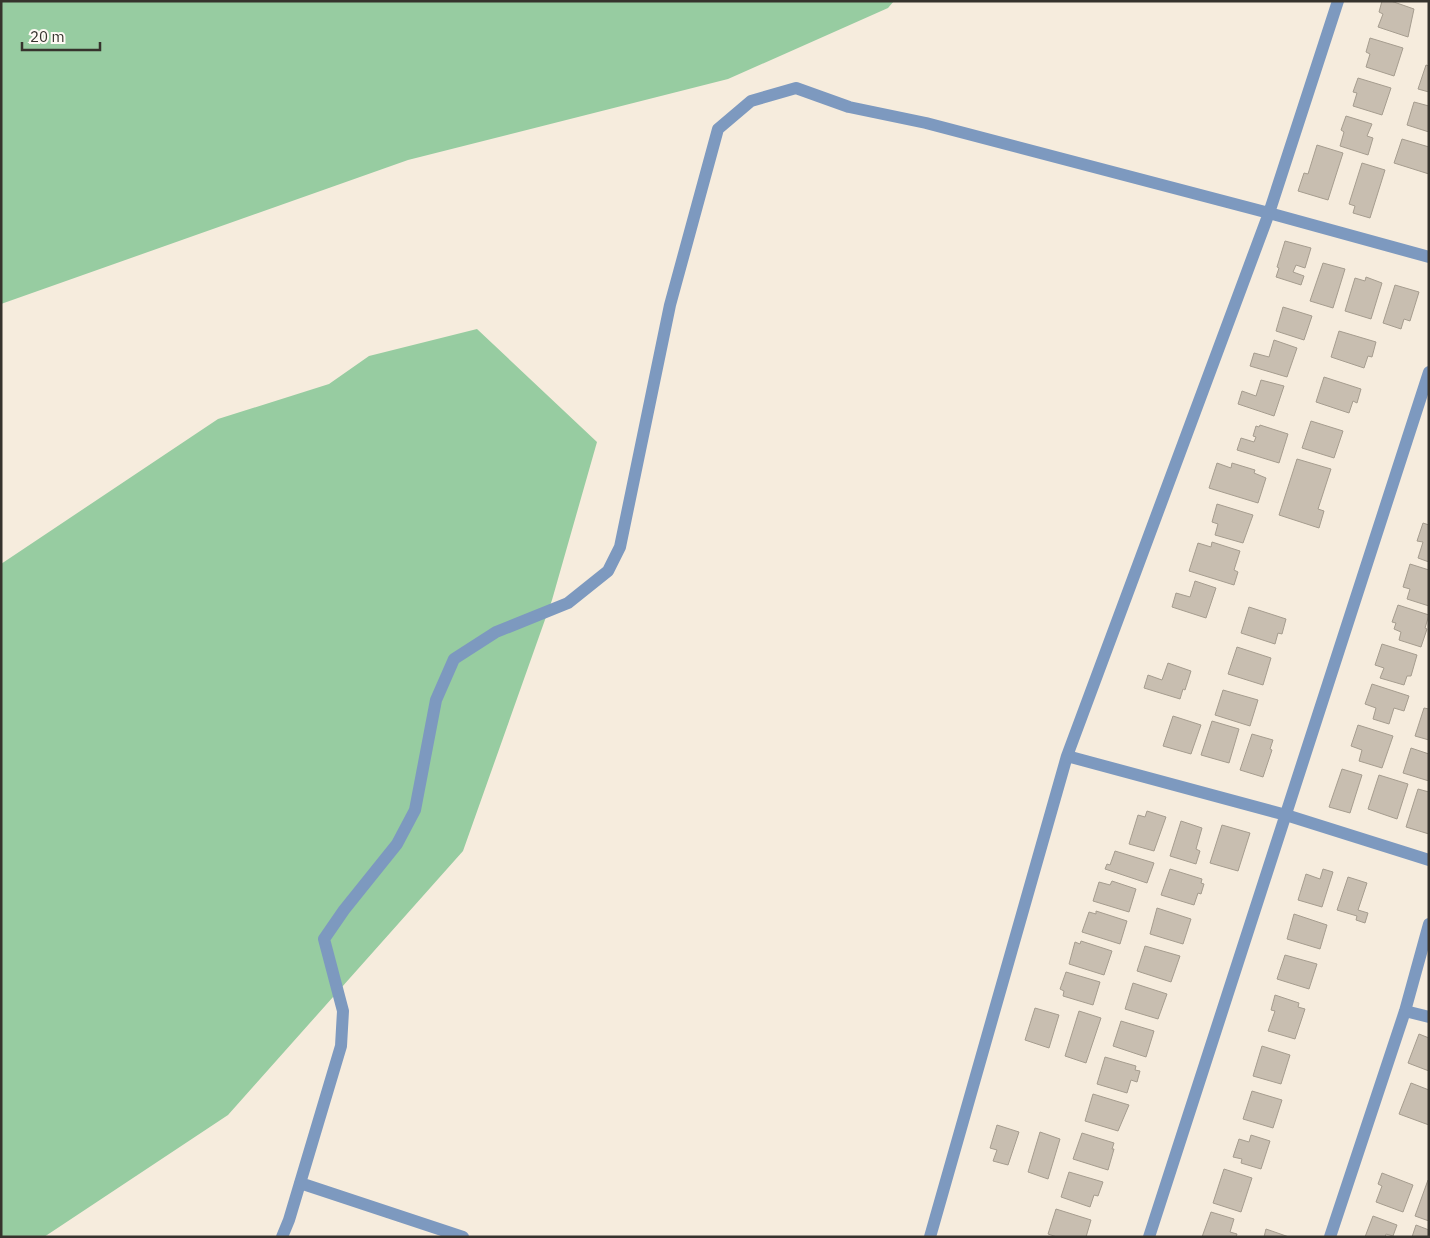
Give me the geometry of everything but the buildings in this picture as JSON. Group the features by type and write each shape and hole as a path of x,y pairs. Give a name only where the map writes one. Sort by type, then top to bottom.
{"street":[{"path":"930,1237 1068,756 1269,213 1338,1"},
{"path":"282,1237 289,1220 341,1046 343,1011 324,939 344,910 397,844 415,810 436,700 454,659 496,632 568,603 608,571 620,547 670,305 718,129 751,101 796,88 849,107 926,123 1429,257"},
{"path":"1149,1237 1429,372"},
{"path":"1068,756 1286,815 1429,860"},
{"path":"1330,1237 1405,1011 1429,924"},
{"path":"1405,1011 1429,1017"},
{"path":"300,1183 463,1237"}],"green space":[{"path":"1,1 894,1 888,8 728,79 408,160 1,304"},
{"path":"477,329 597,442 552,600 463,851 228,1115 44,1237 1,1237 1,564 218,419 329,384 369,356"}]}
